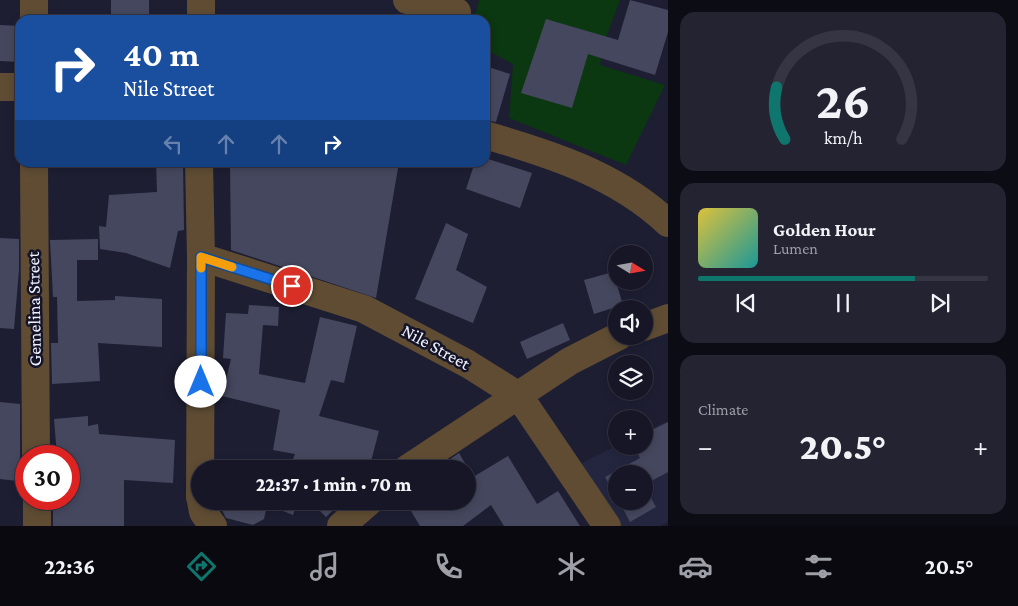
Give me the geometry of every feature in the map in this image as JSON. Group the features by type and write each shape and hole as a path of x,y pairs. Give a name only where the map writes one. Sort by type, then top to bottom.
{"street":[{"path":"34,0 34,15"},
{"path":"201,0 201,15"},
{"path":"407,0 457,12"},
{"path":"0,87 15,87"},
{"path":"490,137 577,164 616,184 643,201 668,223"},
{"name":"Gemelina Street","path":"34,167 36,445"},
{"path":"199,167 201,257 200,460"},
{"name":"Nile Street","path":"201,257 364,309 442,349 519,396 607,526"},
{"path":"653,324 668,318"},
{"path":"421,460 570,361 608,342"},
{"path":"37,510 37,526"},
{"path":"203,510 213,526"},
{"path":"342,526 360,510"}],"shaded area":[{"path":"665,422 668,428 668,522 660,526 621,526 610,510 653,510 653,465 608,465 608,506 580,464 608,450 608,455 653,455 653,428"}],"green space":[{"path":"479,0 620,0 603,46 600,65 665,85 626,165 509,118 513,64 490,52 490,15 475,15"}],"building":[{"path":"111,0 149,0 149,15 111,15"},
{"path":"630,0 668,10 668,32 655,75 588,54 572,108 521,93 546,19 618,40"},
{"path":"0,25 15,26 15,62 0,61"},
{"path":"490,68 510,74 496,122 490,121"},
{"path":"490,160 532,173 520,208 466,189 473,167 490,167"},
{"path":"156,167 183,167 184,230 178,231 170,268 126,253 100,249 99,226 106,227 109,195 157,192"},
{"path":"230,167 398,167 376,298 231,250"},
{"path":"446,223 468,234 456,270 487,287 473,323 415,299"},
{"path":"0,238 19,239 19,270 14,329 0,328"},
{"path":"98,239 98,260 77,260 77,301 115,300 115,296 162,299 162,347 98,343 100,381 52,384 51,343 58,343 57,297 53,297 50,240"},
{"path":"608,273 608,290 618,290 621,300 608,300 608,310 594,314 584,280"},
{"path":"249,305 279,307 278,326 263,325 259,374 305,383 320,317 357,326 344,383 331,380 319,416 379,431 371,460 293,460 295,454 273,450 280,410 222,396 231,359 223,358 226,313 248,314"},
{"path":"563,323 570,340 527,359 520,342"},
{"path":"0,402 20,404 20,445 15,445 15,481 0,479"},
{"path":"88,416 88,426 98,424 99,434 175,440 173,483 124,480 124,526 53,526 53,510 80,510 80,445 56,445 54,419"},
{"path":"668,422 668,472 653,480 653,465 627,465 640,458 638,455 653,455 653,430"},
{"path":"459,453 463,460 449,460"},
{"path":"508,456 537,504 558,491 580,526 504,526 491,505 463,526 420,526 410,510 476,510 476,475"},
{"path":"222,510 266,510 264,519 253,525 226,518"},
{"path":"280,510 295,510 293,515"},
{"path":"319,510 333,510 326,517"},
{"path":"624,510 651,510 630,522"}],"slow traffic":[{"path":"201,268 201,257 232,267"}],"route":[{"path":"201,382 201,257 292,286"}]}
